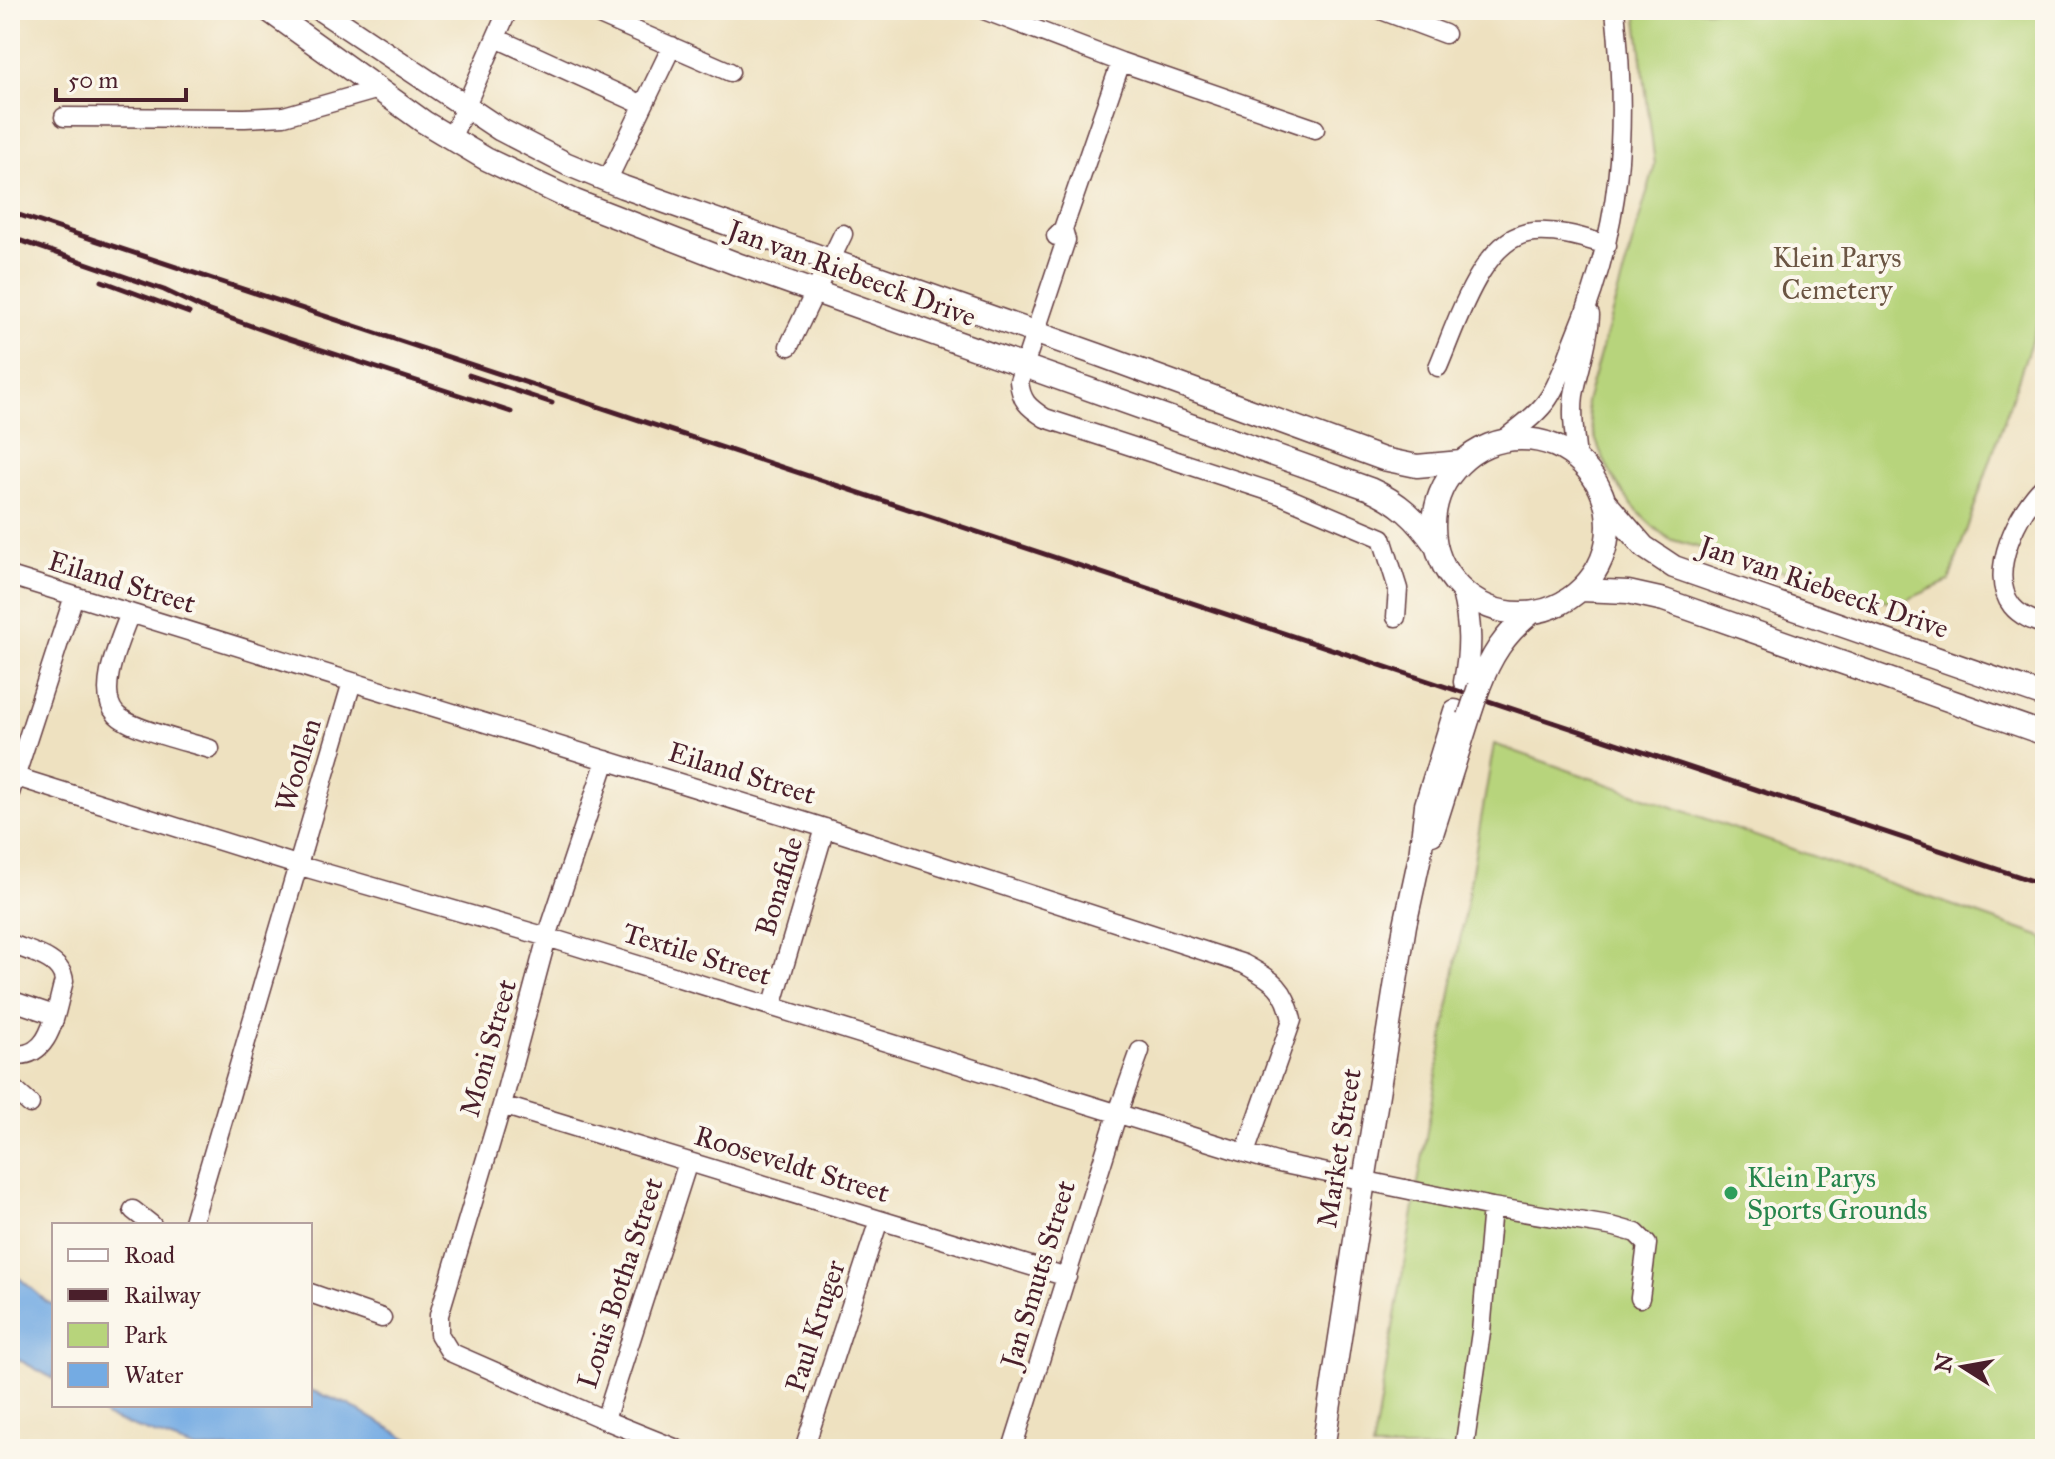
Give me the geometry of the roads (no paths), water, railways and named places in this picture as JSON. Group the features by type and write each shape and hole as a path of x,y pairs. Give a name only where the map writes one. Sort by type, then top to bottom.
{"main road":[{"name":"Jan van Riebeeck Drive","path":"321,10 465,108 567,164 607,181 1383,459 1417,466 1461,462"},
{"name":"Jan van Riebeeck Drive","path":"271,11 451,139 575,201 815,292 1386,496 1403,507 1435,545"},
{"path":"1530,438 1555,445 1577,458 1590,471 1605,502 1609,525 1605,549 1596,571 1581,590 1557,606 1530,614 1506,613 1483,606 1463,592 1445,571 1435,545 1433,522 1437,500 1446,480 1461,462 1481,448 1503,440 1530,438"},
{"name":"Jan van Riebeeck Drive","path":"1605,502 1644,547 1674,567 2045,696"},
{"path":"1581,590 1628,592 1664,600 2045,734"},
{"name":"Market Street","path":"1463,592 1470,620 1472,684"},
{"name":"Market Street","path":"1323,1449 1426,805 1472,684 1501,640 1530,614"}],"street":[{"path":"451,139 508,10"},
{"path":"588,10 730,72"},
{"path":"984,10 1121,62 1315,129"},
{"path":"1382,10 1445,34"},
{"path":"1503,440 1539,411 1548,399 1591,300 1607,245 1621,167 1622,84 1615,10"},
{"path":"496,38 643,105"},
{"path":"607,181 672,46"},
{"path":"1121,62 1063,229 1054,239 1029,331 1025,366 1019,381 1020,397 1045,418 1281,495 1382,538 1398,589 1396,617"},
{"path":"64,117 284,116 379,89"},
{"path":"1438,367 1481,268 1505,243 1530,231 1560,232 1607,245"},
{"path":"789,346 843,234"},
{"path":"1577,458 1574,394 1589,335 1591,300"},
{"path":"2045,485 2016,523 2002,573 2004,590 2011,605 2023,616 2045,625"},
{"name":"Eiland Street","path":"10,576 825,828 1244,964 1272,980 1288,997 1292,1020 1245,1153"},
{"path":"11,782 74,596"},
{"path":"130,613 112,659 108,686 115,714 129,723 210,749"},
{"name":"Woollen","path":"193,1223 352,682"},
{"name":"Moni Street","path":"605,1420 450,1352 439,1334 439,1315 502,1105 547,937 606,760"},
{"name":"Textile Street","path":"11,782 547,937 1279,1163 1636,1233 1647,1244 1640,1298"},
{"name":"Bonafide","path":"772,1007 825,828"},
{"path":"10,1054 29,1055 46,1043 64,981 58,965 11,944"},
{"path":"10,1000 54,1015"},
{"name":"Jan Smuts Street","path":"1012,1449 1140,1051"},
{"path":"10,1086 30,1104"},
{"name":"Rooseveldt Street","path":"502,1105 1067,1277"},
{"name":"Louis Botha Street","path":"605,1420 688,1162"},
{"path":"1464,1449 1481,1332 1492,1207"},
{"path":"133,1210 149,1223"},
{"name":"Paul Kruger","path":"804,1449 879,1220"},
{"path":"312,1294 382,1318"},
{"path":"605,1420 677,1449"}],"water":[{"path":"10,1270 52,1304 52,1378 10,1355"},
{"path":"312,1391 347,1404 426,1449 196,1449 106,1417 97,1407 312,1407"}],"railway":[{"path":"10,212 2045,885"},
{"path":"10,237 164,290 204,309 274,334 511,412"},
{"path":"102,281 189,313"},
{"path":"469,375 552,403"}],"place":[{"name":"Klein Parys Sports Grounds","path":"1731,1193"}],"park label":[{"name":"Klein Parys Cemetery","path":"1837,273"}]}
